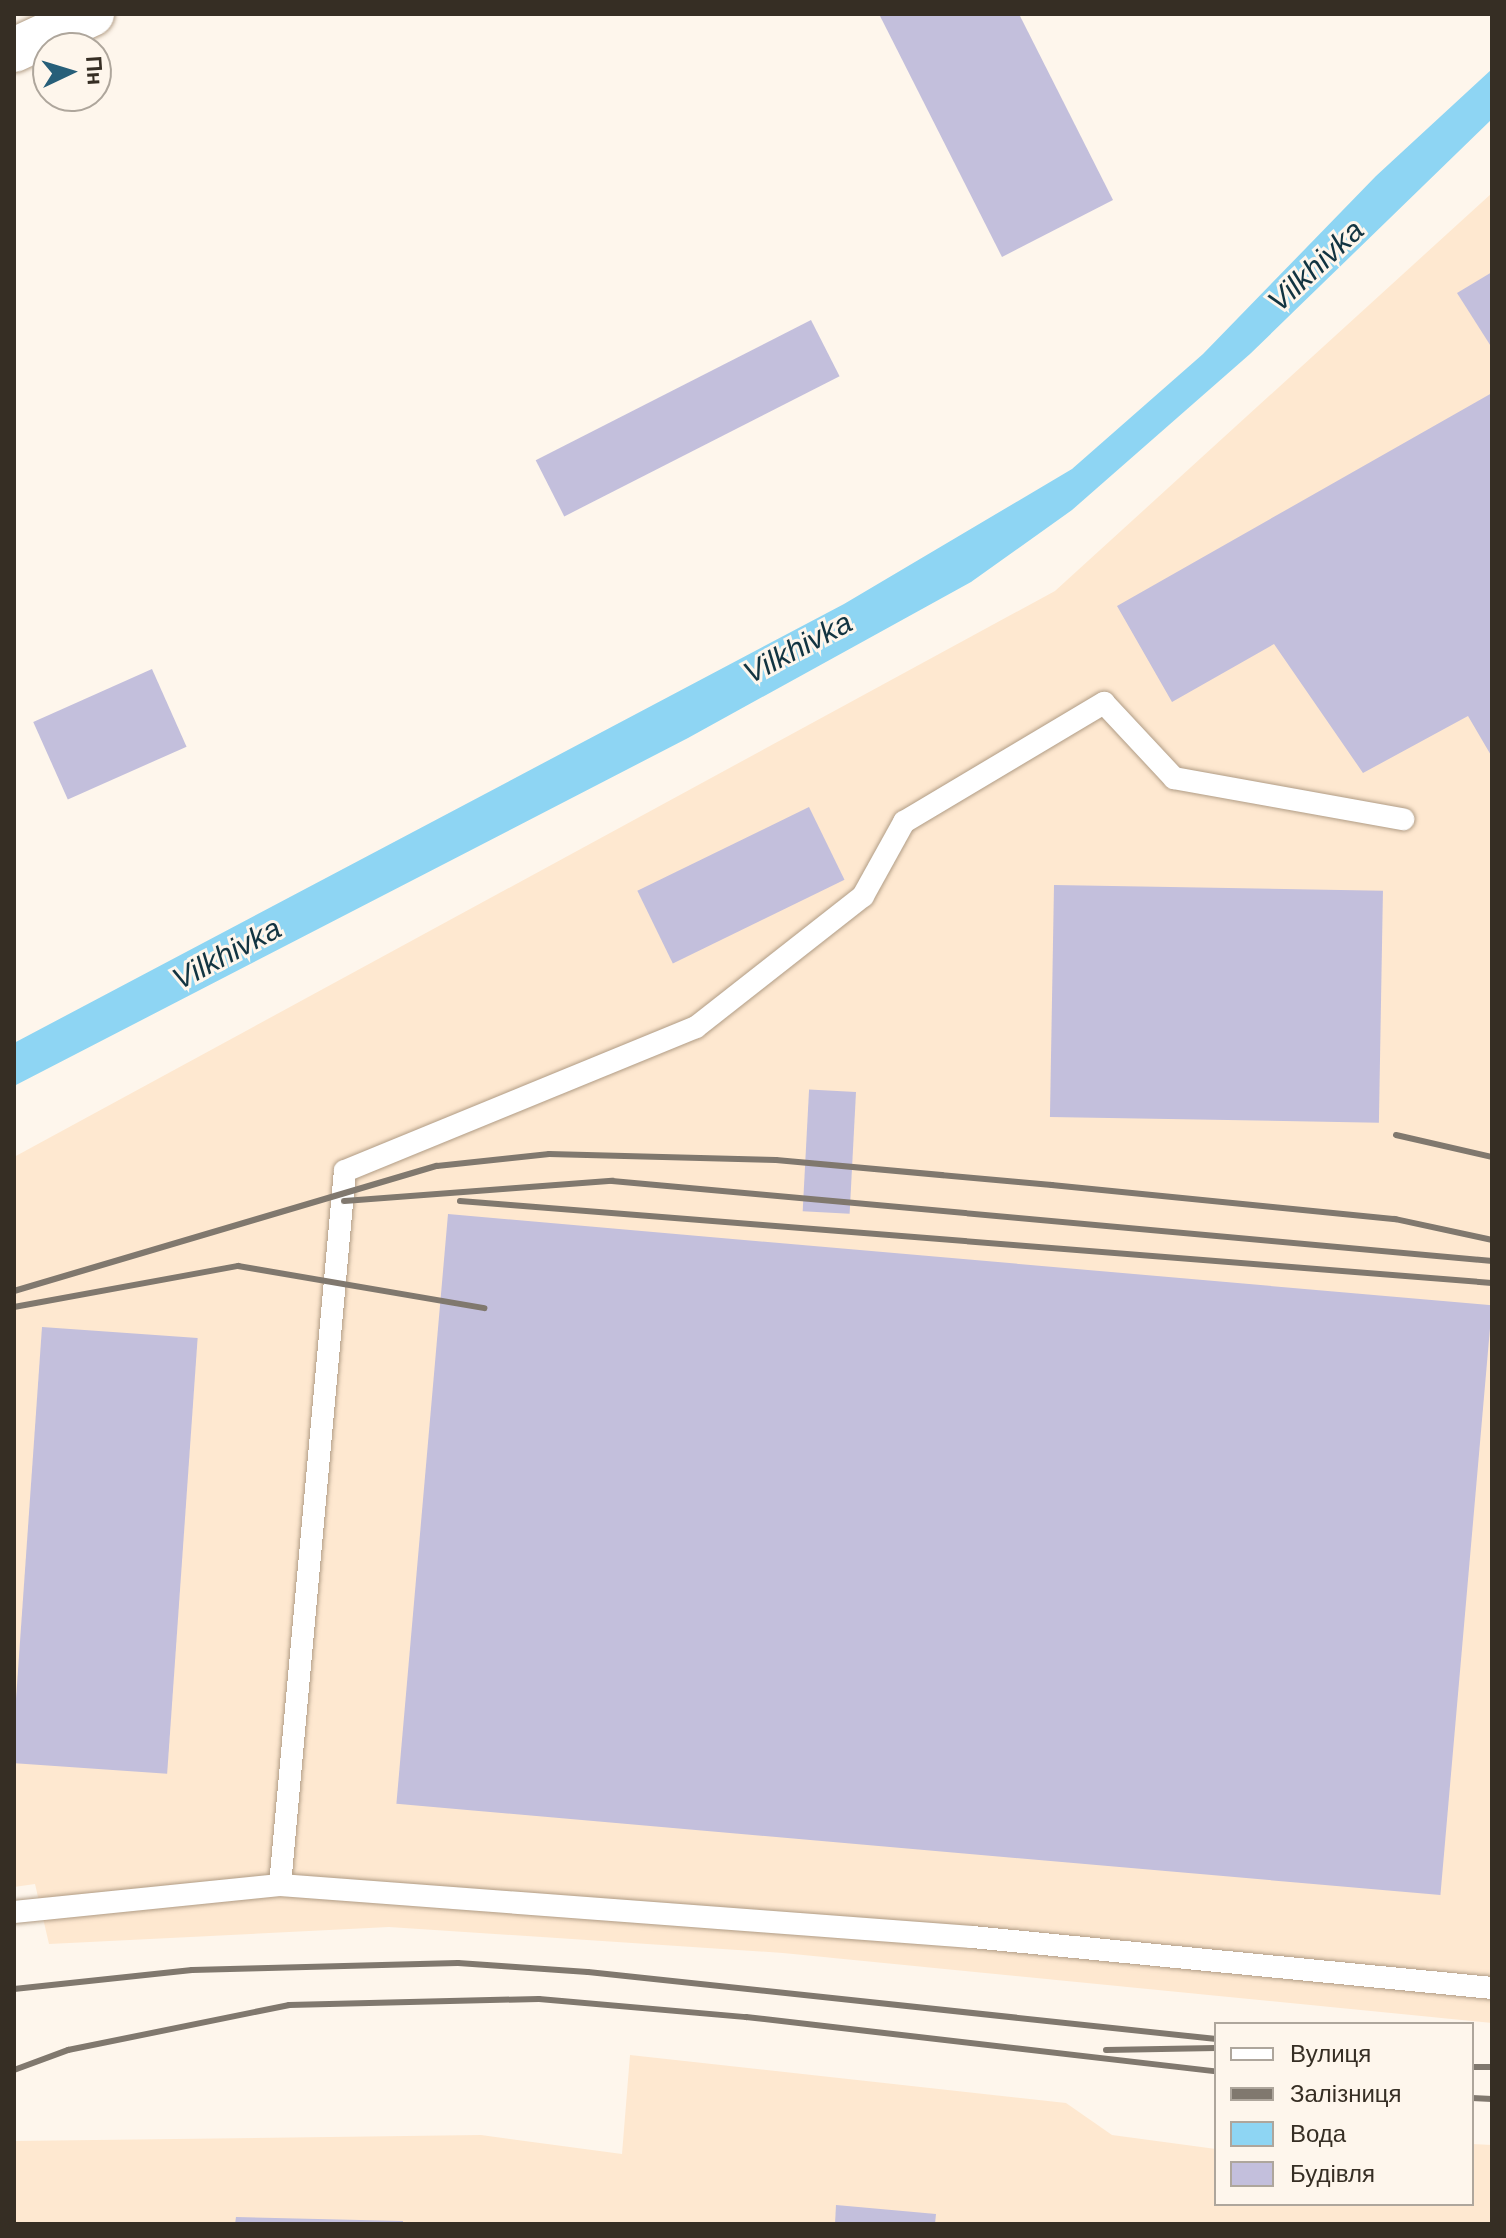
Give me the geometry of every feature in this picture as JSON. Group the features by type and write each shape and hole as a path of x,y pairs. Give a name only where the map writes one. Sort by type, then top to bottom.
{"street":[{"path":"14,50 92,14"}],"lane":[{"path":"280,1885 345,1171 696,1027 863,896 904,822 1104,703 1174,778 1403,819"},
{"path":"14,1912 280,1885 972,1937 1492,1988"}],"shaded area":[{"path":"1492,193 1492,2023 783,1953 389,1927 49,1944 35,1884 14,1887 14,1157 1055,591"},
{"path":"630,2055 1066,2103 1112,2135 1214,2149 1214,2206 1474,2206 1474,2144 1492,2145 1492,2224 14,2224 14,2141 481,2135 622,2154"}],"water":[{"name":"Vilkhivka","path":"1492,69 1492,119 1250,354 1072,510 971,582 688,738 14,1086 14,1043 844,604 1072,469 1203,354 1376,176"}],"building":[{"path":"879,14 1019,14 1113,200 1002,257"},
{"path":"1492,272 1492,348 1457,293"},
{"path":"811,320 840,376 564,516 536,460"},
{"path":"1492,393 1492,757 1468,716 1363,773 1274,644 1172,702 1117,606"},
{"path":"152,669 187,747 68,800 33,722"},
{"path":"809,807 845,880 673,964 637,891"},
{"path":"1054,885 1383,891 1379,1123 1050,1117"},
{"path":"809,1090 856,1092 850,1214 803,1211"},
{"path":"448,1214 1492,1305 1440,1895 396,1804"},
{"path":"42,1327 198,1338 167,1774 14,1763"},
{"path":"836,2205 936,2214 935,2224 835,2224"},
{"path":"236,2217 403,2221 403,2224 235,2224"}],"railway":[{"path":"1396,1135 1492,1157"},
{"path":"14,1291 437,1166 549,1154 776,1160 1052,1185 1395,1219 1492,1240"},
{"path":"344,1201 612,1181 1492,1261"},
{"path":"460,1201 1492,1283"},
{"path":"14,1307 238,1266 484,1308"},
{"path":"14,1989 192,1970 458,1963 588,1972 1214,2039"},
{"path":"14,2070 68,2050 289,2005 539,1999 746,2017 1214,2071"},
{"path":"1106,2050 1214,2048"},
{"path":"1474,2067 1492,2067"},
{"path":"1474,2098 1492,2099"}]}
